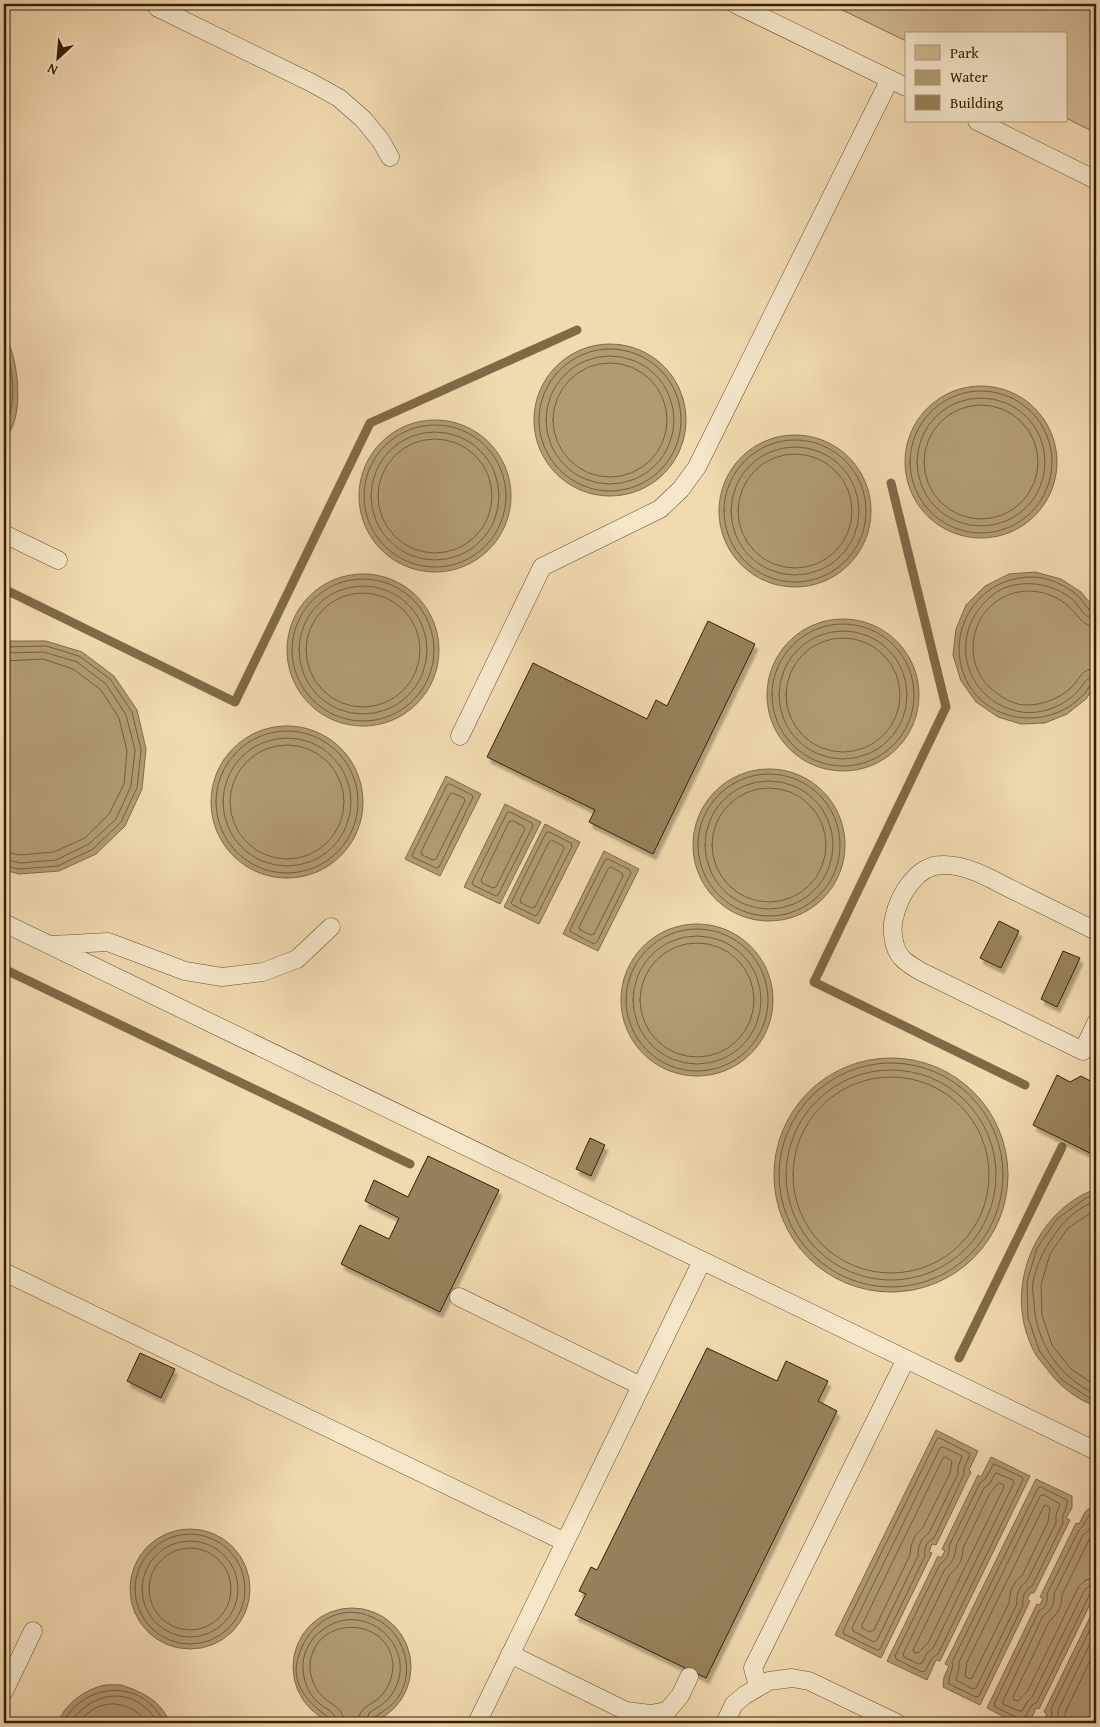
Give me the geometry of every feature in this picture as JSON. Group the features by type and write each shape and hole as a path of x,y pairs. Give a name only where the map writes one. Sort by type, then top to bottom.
{"lane":[{"path":"156,4 158,8 339,98 363,119 381,141 390,157"},
{"path":"735,4 905,86"},
{"path":"460,736 542,567 660,509 681,490 697,467 890,78"},
{"path":"979,122 1096,180"},
{"path":"4,534 58,560"},
{"path":"1096,931 986,877 962,867 941,864 921,871 898,903 893,919 894,940 901,957 920,971 1083,1051 1096,1023"},
{"path":"4,923 1096,1451"},
{"path":"50,946 108,942 184,971 222,977 263,972 297,959 331,927"},
{"path":"477,1723 702,1260"},
{"path":"4,1272 565,1542"},
{"path":"460,1297 641,1386"},
{"path":"758,1686 753,1668 906,1359"},
{"path":"4,1691 33,1631"},
{"path":"510,1654 626,1711 650,1714 667,1711 680,1696 689,1677"},
{"path":"724,1723 734,1704 758,1686 779,1679 792,1678 809,1681 897,1723"}],"green space":[{"path":"830,4 1096,4 1096,133 1068,119 1068,32 905,32 905,41"}],"water":[{"path":"4,334 15,365 18,401 14,422 4,443"},
{"path":"610,344 639,350 664,366 680,391 686,420 680,449 664,474 639,490 610,496 581,490 556,474 540,449 534,420 540,391 556,366 581,350"},
{"path":"981,386 1010,392 1035,408 1051,433 1057,462 1051,491 1035,516 1010,532 981,538 952,532 927,516 911,491 905,462 911,433 927,408 952,392"},
{"path":"435,420 464,426 489,442 505,467 511,496 505,525 489,550 464,566 435,572 406,566 381,550 365,525 359,496 365,467 381,442 406,426"},
{"path":"795,435 824,441 849,457 865,482 871,511 865,540 849,565 824,581 795,587 766,581 741,565 725,540 719,511 725,482 741,457 766,441"},
{"path":"1035,572 1061,579 1081,592 1096,610 1096,684 1086,699 1067,714 1045,723 1021,724 998,717 976,702 961,681 953,655 956,629 966,605 985,586 1009,574"},
{"path":"363,574 392,580 417,596 433,621 439,650 433,679 417,704 392,720 363,726 334,720 309,704 293,679 287,650 293,621 309,596 334,580"},
{"path":"843,619 872,625 897,641 913,666 919,695 913,724 897,749 872,765 843,771 814,765 789,749 773,724 767,695 773,666 789,641 814,625"},
{"path":"46,641 82,652 114,676 137,710 146,749 142,789 125,826 96,854 59,871 19,874 4,870 4,642"},
{"path":"287,726 316,732 341,748 357,773 363,802 357,831 341,856 316,872 287,878 258,872 233,856 217,831 211,802 217,773 233,748 258,732"},
{"path":"769,769 798,775 823,791 839,816 845,845 839,874 823,899 798,915 769,921 740,915 715,899 699,874 693,845 699,816 715,791 740,775"},
{"path":"446,776 481,794 440,876 405,859"},
{"path":"505,804 541,822 500,904 464,887"},
{"path":"545,824 580,842 539,924 504,907"},
{"path":"604,851 639,869 598,951 563,934"},
{"path":"697,924 726,930 751,946 767,971 773,1000 767,1029 751,1054 726,1070 697,1076 668,1070 643,1054 627,1029 621,1000 627,971 643,946 668,930"},
{"path":"891,1058 925,1063 936,1067 956,1078 974,1092 988,1110 999,1130 1003,1141 1008,1175 1003,1209 999,1220 988,1240 974,1258 956,1272 936,1283 925,1287 891,1292 857,1287 846,1283 826,1272 808,1258 794,1240 783,1220 779,1209 774,1175 779,1141 783,1130 794,1110 808,1092 826,1078 846,1067 857,1063"},
{"path":"1096,1189 1096,1406 1083,1401 1065,1388 1054,1378 1036,1355 1025,1327 1021,1298 1023,1278 1029,1259 1037,1240 1048,1224 1062,1209"},
{"path":"936,1430 978,1451 969,1470 971,1472 936,1545 932,1544 929,1552 932,1553 881,1658 835,1635"},
{"path":"991,1457 1030,1476 940,1661 936,1660 927,1680 887,1661 938,1556 941,1558 945,1551 942,1549 978,1475 981,1477"},
{"path":"1036,1479 1072,1496 1072,1508 1066,1518 1070,1520 1034,1593 1031,1593 1027,1599 1030,1601 980,1705 943,1687 944,1677 949,1666 945,1664"},
{"path":"1092,1506 1096,1509 1096,1592 1039,1709 1036,1708 1032,1718 1027,1722 1013,1721 987,1708 1037,1604 1040,1605 1043,1598 1040,1597 1076,1523 1079,1524 1085,1512"},
{"path":"190,1529 213,1534 223,1539 232,1547 240,1556 245,1566 250,1589 245,1612 240,1622 232,1631 223,1639 213,1644 190,1649 167,1644 157,1639 148,1631 140,1622 135,1612 130,1589 135,1566 140,1556 148,1547 157,1539 167,1534"},
{"path":"1096,1605 1096,1715 1092,1723 1042,1723 1047,1714 1044,1712"},
{"path":"352,1608 375,1612 394,1625 407,1644 411,1667 407,1690 394,1709 375,1722 352,1726 329,1722 310,1709 297,1690 293,1667 297,1644 310,1625 329,1612"},
{"path":"103,1685 121,1685 136,1690 150,1698 162,1709 169,1723 58,1723 69,1705 81,1695"}],"building":[{"path":"708,621 755,644 653,854 589,822 595,810 487,757 533,663 647,719 656,700 667,706"},
{"path":"999,921 1019,931 1001,968 980,958"},
{"path":"1063,951 1080,958 1057,1007 1041,999"},
{"path":"1057,1075 1070,1082 1081,1076 1096,1084 1096,1156 1033,1125"},
{"path":"590,1138 605,1145 591,1176 576,1169"},
{"path":"428,1156 499,1190 440,1312 341,1264 360,1225 389,1239 399,1218 365,1201 374,1180 408,1197"},
{"path":"707,1348 777,1381 786,1361 828,1381 818,1401 837,1411 706,1678 575,1615 586,1594 579,1591 591,1567 597,1570"},
{"path":"140,1353 175,1369 161,1398 127,1381"}],"waterway":[{"path":"4,589 235,702 370,423 577,330"},
{"path":"891,483 946,707 814,982 1025,1085"},
{"path":"4,969 410,1164"},
{"path":"959,1358 1062,1147"}]}
